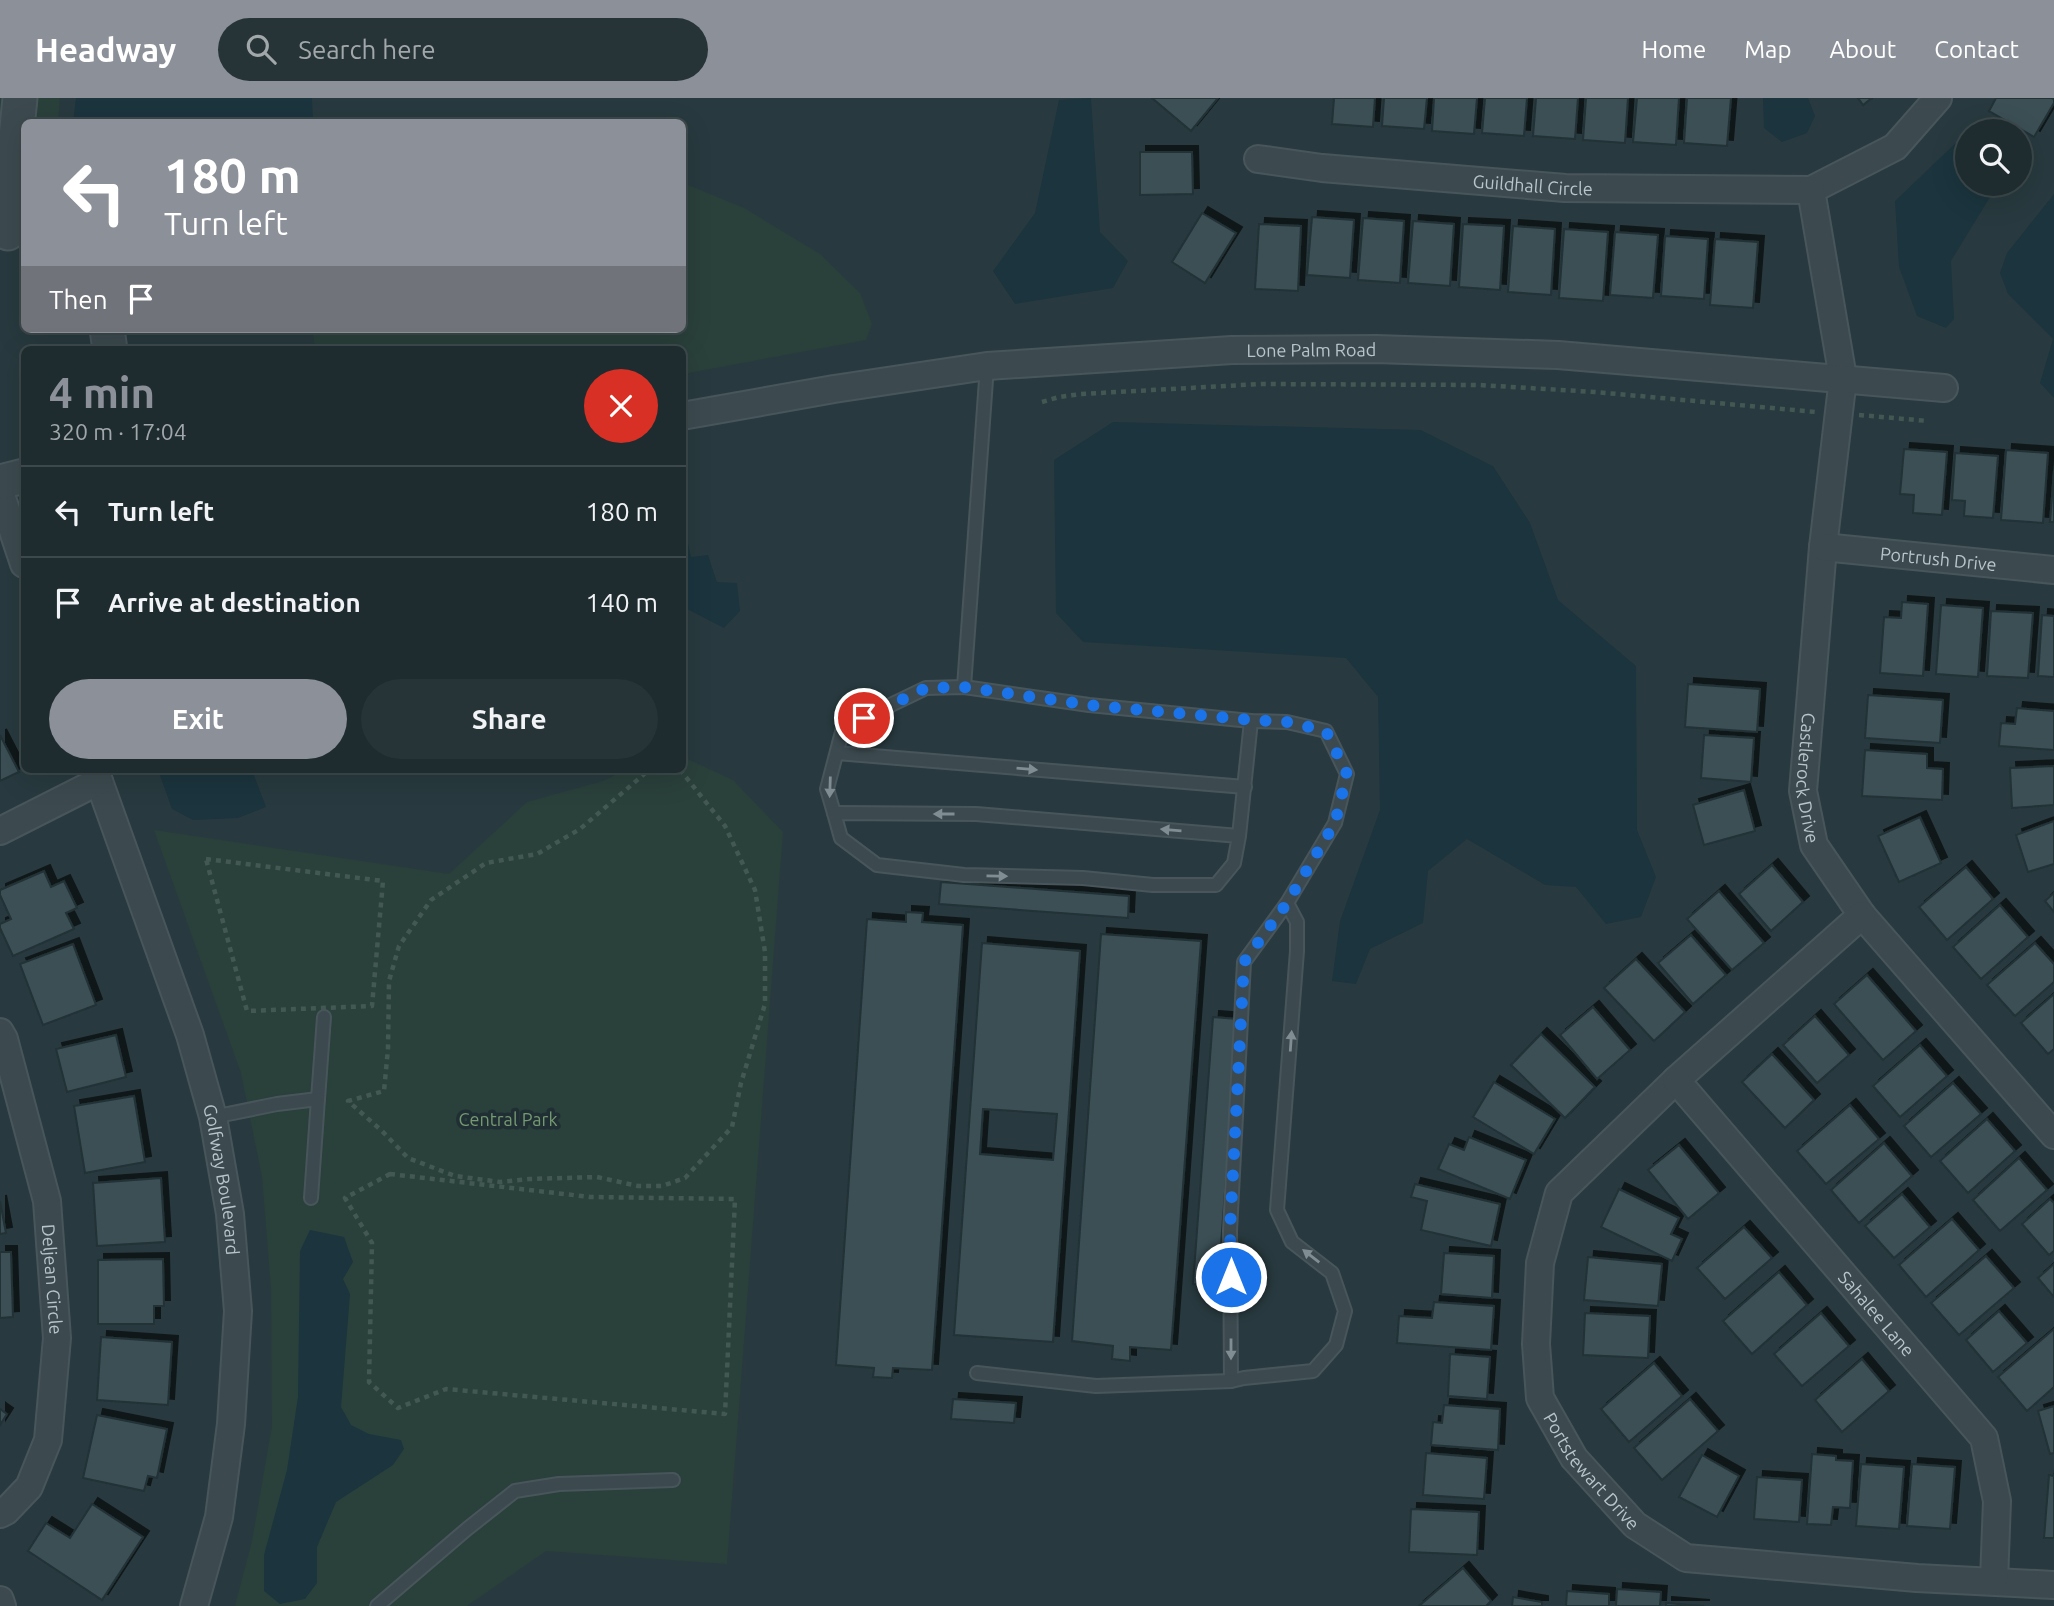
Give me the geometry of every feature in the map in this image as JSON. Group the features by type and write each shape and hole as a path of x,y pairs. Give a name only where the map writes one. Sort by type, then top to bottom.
{"street":[{"path":"11,234 20,98"},
{"name":"Guildhall Circle","path":"1258,159 1322,168 1565,188 1811,190 1895,147 1938,98"},
{"path":"1811,190 1843,378"},
{"name":"Lone Palm Road","path":"686,415 987,366 1232,350 1376,349 1558,355 1944,388"},
{"name":"Castlerock Drive","path":"1843,378 1823,547 1803,791 1814,845 1862,915 2054,1135"},
{"path":"0,482 21,477"},
{"path":"0,492 21,555"},
{"name":"Portrush Drive","path":"1823,547 2054,570"},
{"path":"0,831 97,775"},
{"name":"Golfway Boulevard","path":"97,775 190,1035 213,1116 230,1214 238,1311 231,1424 219,1517 194,1606"},
{"name":"Portstewart Drive","path":"1862,915 1676,1080 1559,1193 1540,1263 1536,1343 1540,1398 1574,1458 1634,1525 1686,1558 1917,1578 2054,1584"},
{"name":"Deljean Circle","path":"0,1032 47,1201 57,1338 48,1440 29,1487 0,1514"},
{"name":"Sahalee Lane","path":"1676,1080 1984,1438 1997,1502 1994,1581"},
{"path":"0,1600 2,1606"}],"lane":[{"path":"964,687 987,366"},
{"path":"1231,1381 1230,1231 1244,962 1287,903 1335,823 1347,774 1326,731 1287,722 1089,705 964,687 926,688 843,728 827,789 841,838 877,864 964,875 1083,878 1153,885 1216,885 1234,863 1251,720"},
{"path":"837,753 1245,787"},
{"path":"834,813 976,814 1239,836"},
{"path":"977,1373 1096,1386 1231,1381 1313,1371 1336,1345 1345,1311 1332,1273 1293,1242 1278,1209 1297,951 1297,922 1287,903"},
{"path":"312,1198 324,1017"},
{"path":"213,1116 318,1099"},
{"path":"377,1606 515,1491 559,1484 673,1480"}],"path":[{"path":"1042,402 1082,394 1261,384 1479,385 1595,391 1928,421"},
{"path":"646,773 580,830 537,855 486,863 431,900 399,946 389,981 384,1091 348,1101 408,1158 455,1176 500,1182 597,1177 638,1186 662,1186 685,1178 732,1127 741,1083 765,1003 765,951 755,890 725,826 683,773"},
{"path":"206,859 383,881 372,1006 247,1011 206,859"},
{"path":"390,1174 590,1197 735,1199 725,1414 446,1389 398,1408 369,1382 372,1243 345,1198 390,1174"}],"green space":[{"path":"0,98 60,98 58,119 21,119 21,132 0,201"},
{"path":"686,184 744,208 820,254 860,293 872,324 866,340 686,373 686,346 316,346 313,333 686,333"},
{"name":"Central Park","path":"686,758 733,780 783,832 727,1564 546,1551 467,1606 235,1606 252,1541 272,1426 271,1288 262,1177 241,1073 154,830 449,874 527,802 603,781 620,773 686,773"}],"water":[{"path":"76,98 312,98 313,119 73,119"},
{"path":"1091,98 1100,232 1128,261 1113,288 1015,304 993,271 1035,213 1059,100"},
{"path":"1763,98 1808,98 1815,116 1807,133 1782,142 1764,128"},
{"path":"1955,144 1955,196 1991,196 1951,261 1954,319 1946,328 1917,316 1899,267 1895,201"},
{"path":"2054,194 2054,398 2040,383 2053,339 2008,294 2000,273 2007,253"},
{"path":"1113,422 1421,430 1493,466 1530,523 1558,600 1636,666 1637,830 1656,877 1641,917 1606,924 1576,887 1545,885 1467,839 1428,871 1423,923 1370,949 1356,984 1332,981 1340,921 1380,810 1378,697 1346,658 1083,642 1056,613 1054,460"},
{"path":"686,534 691,557 708,555 717,582 737,583 740,611 724,628 686,610"},
{"path":"159,773 253,773 266,807 238,818 193,820 172,809"},
{"path":"310,1230 344,1237 353,1262 343,1279 350,1294 341,1407 351,1425 369,1434 401,1440 404,1449 393,1465 336,1502 317,1547 317,1583 305,1599 280,1604 264,1591 264,1555 287,1470 298,1397 300,1251"}],"building":[{"path":"1152,98 1218,98 1191,131"},
{"path":"1334,98 1375,98 1373,127 1332,124"},
{"path":"1384,98 1427,98 1424,129 1382,126"},
{"path":"1434,98 1477,98 1474,134 1432,131"},
{"path":"1485,98 1527,98 1524,136 1482,133"},
{"path":"1536,98 1578,98 1575,139 1533,136"},
{"path":"1586,98 1628,98 1625,143 1583,140"},
{"path":"1637,98 1679,98 1676,145 1633,142"},
{"path":"1687,98 1731,98 1727,146 1684,143"},
{"path":"1858,98 1872,98 1863,105"},
{"path":"1996,98 2054,99 2034,137 2032,119 2003,119 1989,111"},
{"path":"1140,152 1192,152 1193,194 1140,195"},
{"path":"1202,213 1236,233 1205,283 1172,262"},
{"path":"1312,217 1354,220 1350,278 1307,275"},
{"path":"1363,218 1404,221 1400,283 1358,280"},
{"path":"1413,221 1454,224 1450,286 1408,283"},
{"path":"1259,224 1301,226 1298,291 1255,289"},
{"path":"1463,224 1504,226 1500,290 1459,287"},
{"path":"1513,226 1555,229 1551,295 1508,292"},
{"path":"1564,229 1608,232 1603,301 1559,298"},
{"path":"1615,232 1658,235 1653,298 1610,295"},
{"path":"1665,236 1708,239 1704,299 1661,296"},
{"path":"1715,239 1758,242 1753,308 1710,305"},
{"path":"1904,449 1947,452 1942,515 1913,513 1914,495 1900,494"},
{"path":"2006,450 2048,453 2043,523 2001,520"},
{"path":"1955,453 1998,456 1993,518 1964,516 1965,501 1952,500"},
{"path":"2054,470 2054,522 2050,522"},
{"path":"1902,602 1928,604 1923,676 1880,673 1884,617 1901,618"},
{"path":"1941,605 1983,608 1978,677 1936,674"},
{"path":"1991,611 2033,613 2028,678 1987,676"},
{"path":"2042,615 2054,616 2054,677 2038,676"},
{"path":"1688,684 1760,689 1757,732 1685,727"},
{"path":"1868,695 1943,700 1940,743 1865,738"},
{"path":"2017,708 2054,711 2054,750 1999,746 2001,723 2015,724"},
{"path":"0,735 19,772 0,781"},
{"path":"1704,735 1754,738 1751,782 1701,778"},
{"path":"1865,750 1927,754 1927,768 1943,769 1942,800 1862,796"},
{"path":"2054,766 2054,805 2012,808 2010,768"},
{"path":"1744,790 1755,831 1704,845 1693,805"},
{"path":"1920,817 1941,863 1899,882 1878,836"},
{"path":"2054,821 2054,864 2028,872 2016,835"},
{"path":"1772,865 1803,902 1771,931 1739,894"},
{"path":"1966,867 1993,899 1947,940 1919,907"},
{"path":"44,871 51,887 64,881 77,908 66,913 74,929 13,956 0,928 0,924 11,919 0,890"},
{"path":"941,882 1129,896 1128,918 939,904"},
{"path":"1719,891 1764,943 1732,970 1687,919"},
{"path":"2054,893 2054,912 2045,901"},
{"path":"2000,905 2028,937 1981,979 1953,947"},
{"path":"906,912 923,913 922,922 963,925 932,1370 893,1368 892,1378 873,1377 874,1368 836,1365 867,919 906,922"},
{"path":"1101,934 1201,941 1171,1350 1130,1347 1130,1361 1112,1359 1113,1346 1072,1341"},
{"path":"1691,935 1726,975 1693,1004 1658,963"},
{"path":"982,943 1080,951 1053,1342 954,1335","holes":["983,1109 1057,1114 1053,1160 980,1154"]},
{"path":"2035,943 2054,964 2054,982 2015,1016 1987,985"},
{"path":"73,944 96,1005 43,1025 20,964"},
{"path":"1636,959 1685,1012 1654,1041 1604,988"},
{"path":"1867,975 1916,1031 1883,1060 1834,1004"},
{"path":"2054,994 2054,1049 2048,1054 2021,1023"},
{"path":"1593,1007 1630,1050 1597,1079 1560,1035"},
{"path":"1815,1016 1849,1055 1817,1083 1783,1045"},
{"path":"1213,1017 1238,1019 1218,1285 1193,1284"},
{"path":"1541,1034 1595,1087 1565,1118 1511,1065"},
{"path":"116,1035 126,1077 67,1092 56,1049"},
{"path":"1920,1045 1947,1076 1900,1117 1873,1086"},
{"path":"1772,1054 1814,1100 1785,1128 1742,1082"},
{"path":"1494,1082 1555,1119 1534,1154 1473,1117"},
{"path":"1953,1083 1981,1114 1931,1157 1904,1126"},
{"path":"134,1096 145,1162 85,1173 74,1106"},
{"path":"1850,1105 1879,1139 1826,1184 1797,1151"},
{"path":"1987,1119 2015,1151 1968,1193 1940,1161"},
{"path":"1469,1137 1526,1160 1510,1199 1438,1169 1449,1144 1464,1150"},
{"path":"1884,1143 1912,1176 1859,1223 1831,1190"},
{"path":"1679,1145 1719,1193 1688,1219 1648,1170"},
{"path":"2019,1158 2047,1190 2000,1231 1973,1200"},
{"path":"161,1178 165,1242 97,1246 93,1183"},
{"path":"1415,1184 1500,1204 1491,1246 1421,1230 1427,1201 1411,1197"},
{"path":"1619,1189 1679,1218 1671,1234 1682,1239 1672,1261 1601,1227"},
{"path":"1902,1194 1930,1227 1894,1258 1865,1226"},
{"path":"2050,1199 2054,1203 2054,1251 2049,1255 2022,1224"},
{"path":"0,1201 6,1233 0,1234"},
{"path":"1952,1219 1979,1250 1926,1297 1899,1265"},
{"path":"1744,1227 1772,1258 1725,1299 1697,1268"},
{"path":"0,1252 11,1252 13,1317 0,1318"},
{"path":"1444,1253 1494,1256 1492,1298 1441,1294"},
{"path":"1986,1256 2014,1288 1959,1335 1931,1303"},
{"path":"1588,1257 1662,1264 1658,1306 1584,1300"},
{"path":"163,1259 164,1306 154,1306 154,1324 98,1324 98,1260"},
{"path":"2054,1264 2054,1297 2038,1278"},
{"path":"1779,1272 1807,1305 1752,1354 1723,1321"},
{"path":"1434,1302 1494,1306 1491,1350 1397,1343 1399,1316 1432,1318"},
{"path":"1999,1311 2027,1343 1993,1372 1966,1340"},
{"path":"1585,1313 1650,1316 1648,1358 1583,1355"},
{"path":"1821,1313 1849,1346 1802,1386 1774,1354"},
{"path":"2054,1329 2054,1387 2027,1411 1998,1377"},
{"path":"101,1337 172,1342 168,1405 97,1400"},
{"path":"1450,1354 1490,1357 1487,1399 1448,1396"},
{"path":"1862,1359 1889,1391 1842,1432 1815,1400"},
{"path":"1654,1363 1682,1396 1629,1442 1601,1409"},
{"path":"953,1399 1016,1403 1014,1423 951,1419"},
{"path":"1690,1399 1718,1431 1662,1480 1634,1448"},
{"path":"1444,1405 1500,1409 1498,1450 1431,1445 1433,1422 1442,1423"},
{"path":"2054,1406 2054,1453 2050,1454 2038,1411"},
{"path":"0,1409 7,1414 0,1425"},
{"path":"97,1415 167,1429 157,1478 148,1476 144,1491 83,1478"},
{"path":"1426,1453 1487,1458 1484,1499 1423,1495"},
{"path":"1812,1454 1853,1461 1850,1508 1833,1507 1831,1525 1807,1524"},
{"path":"1702,1455 1739,1476 1717,1517 1679,1497"},
{"path":"1861,1464 1904,1467 1899,1529 1856,1526"},
{"path":"1912,1464 1955,1467 1950,1529 1907,1526"},
{"path":"2049,1475 2054,1476 2054,1538 2044,1538"},
{"path":"1757,1477 1802,1480 1799,1522 1754,1519"},
{"path":"92,1504 143,1537 102,1600 28,1551 46,1523 70,1538"},
{"path":"1411,1509 1479,1512 1477,1555 1409,1552"},
{"path":"1463,1568 1491,1601 1486,1606 1419,1606"},
{"path":"1617,1589 1661,1592 1660,1606 1616,1606"},
{"path":"1567,1591 1609,1594 1609,1606 1566,1606"},
{"path":"1513,1597 1542,1602 1542,1606 1512,1606"},
{"path":"1666,1603 1704,1606 1666,1606"}],"route":[{"path":"864,718 926,688 964,687 1089,705 1287,722 1326,731 1347,774 1335,823 1287,903 1244,962 1230,1231 1231,1277"}]}
